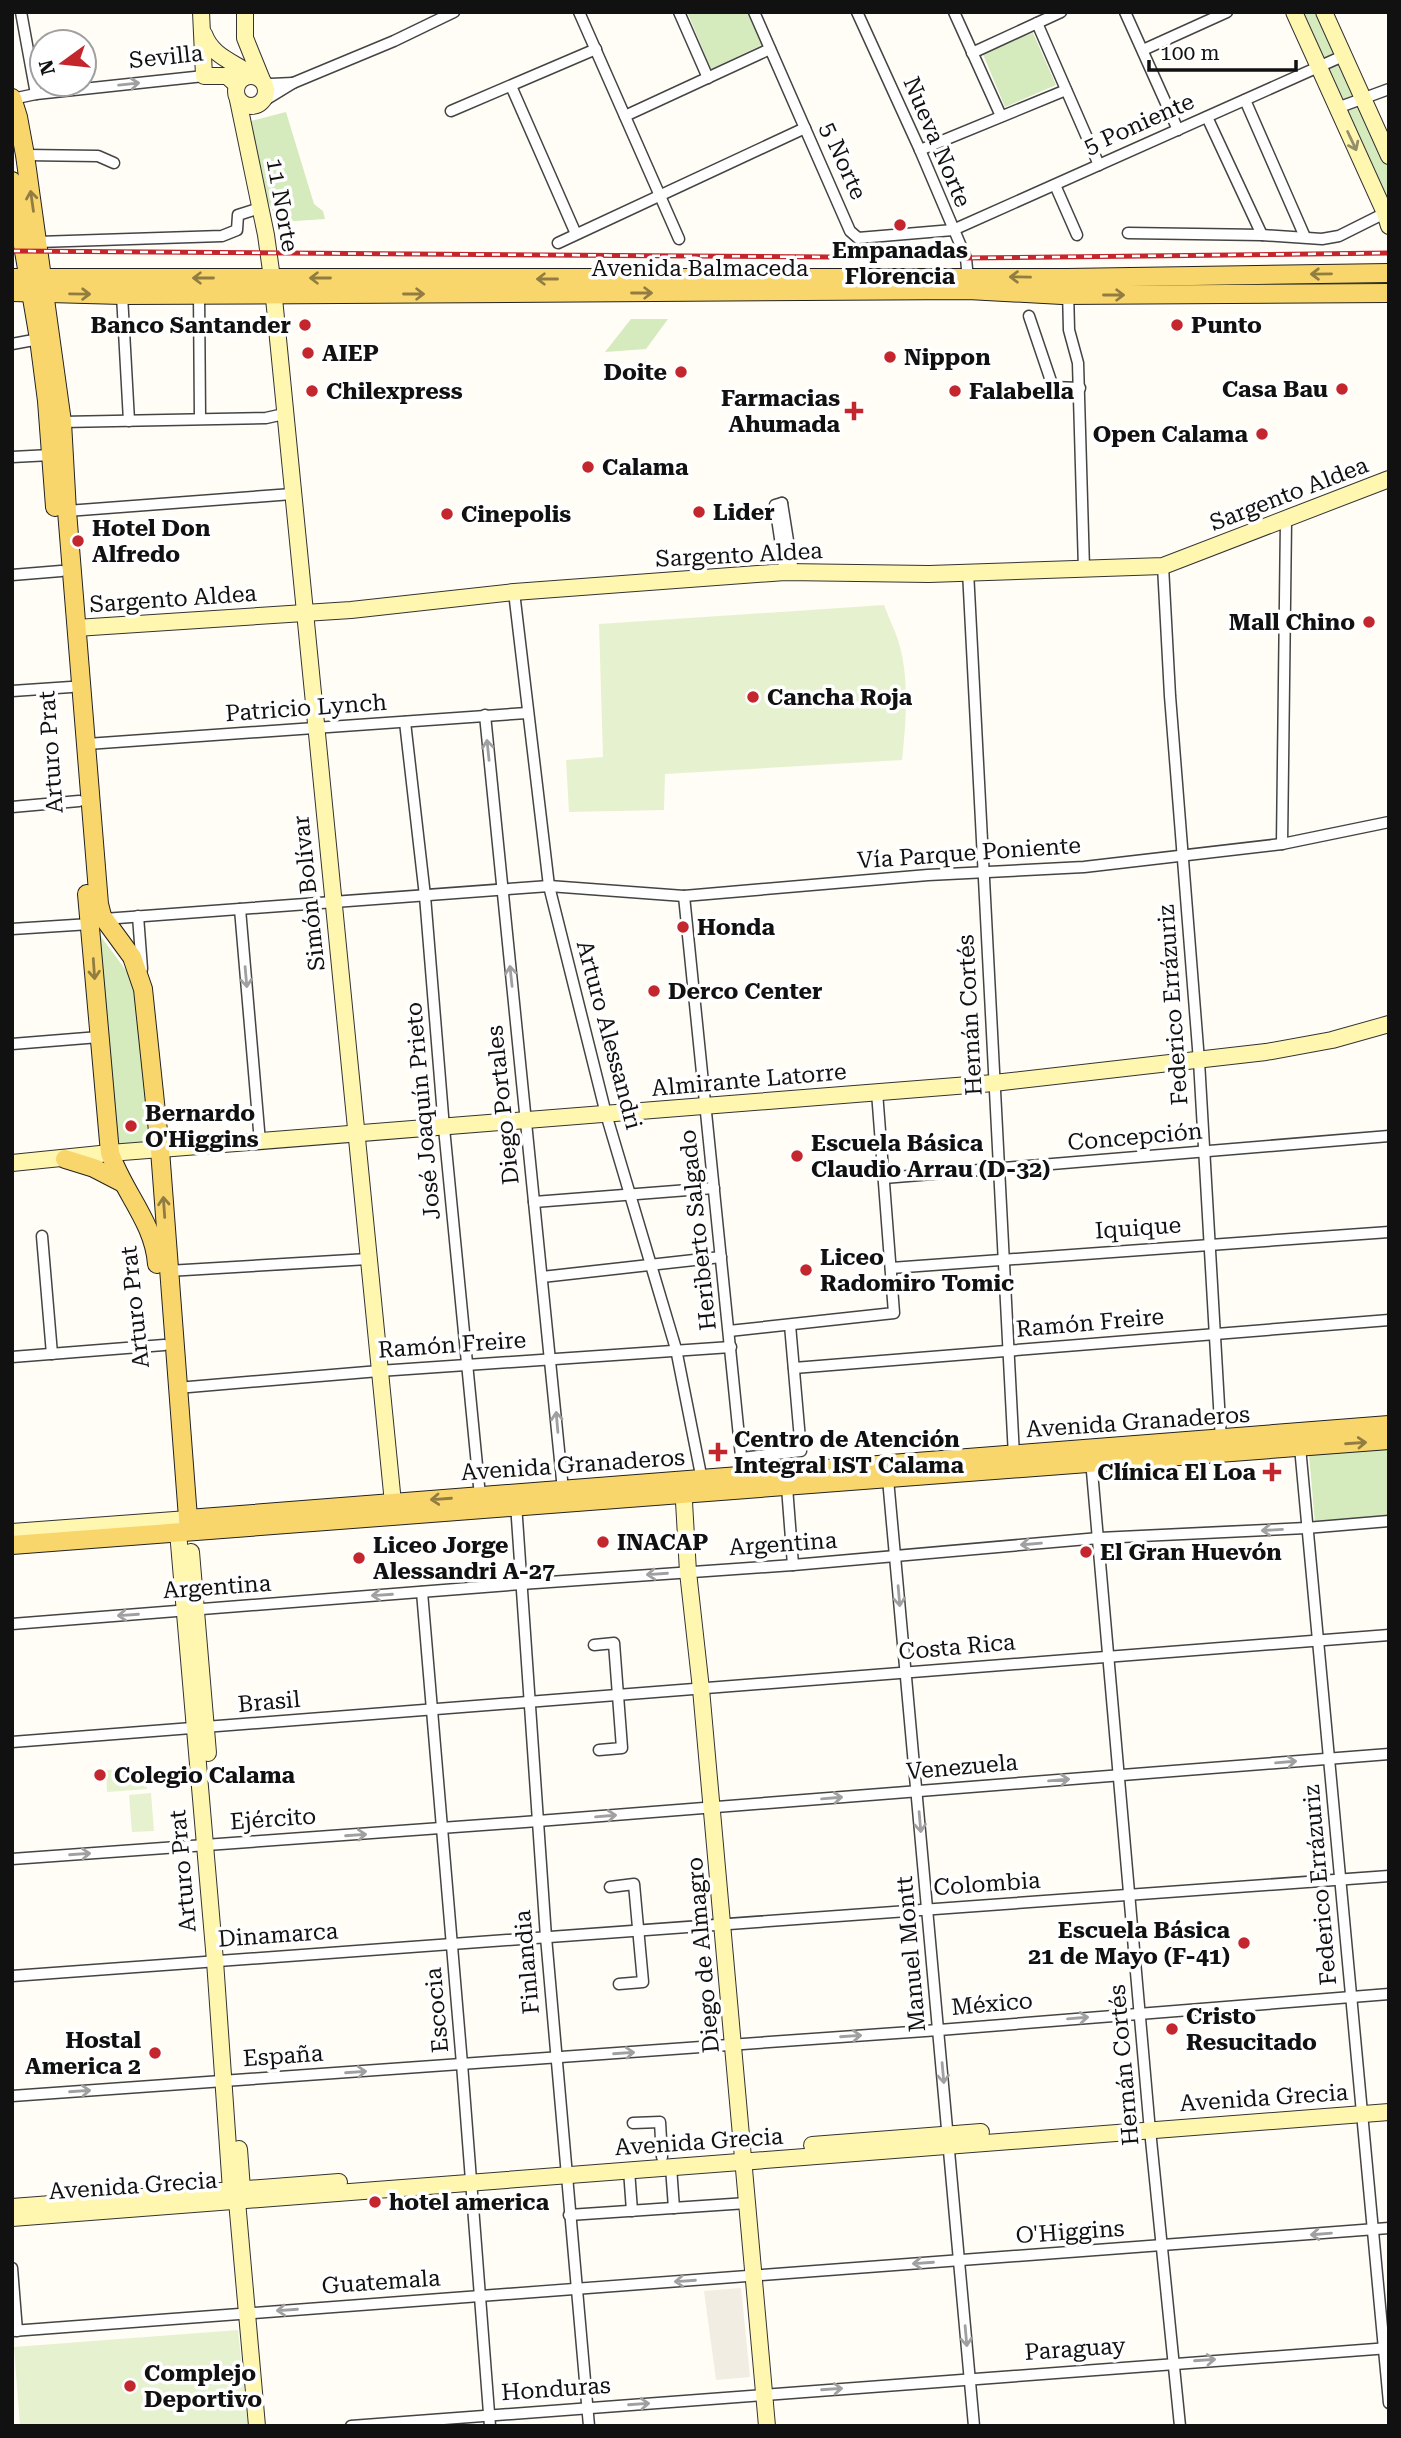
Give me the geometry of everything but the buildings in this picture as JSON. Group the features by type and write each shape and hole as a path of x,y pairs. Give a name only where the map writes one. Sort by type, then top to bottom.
{"main road":[{"path":"12,99 25,155 38,242 32,284"},
{"path":"12,181 17,232 32,284"},
{"name":"Avenida Balmaceda","path":"1068,286 1389,273"},
{"name":"Avenida Balmaceda","path":"12,292 32,284 272,286 706,279 1389,293"},
{"name":"Avenida Balmaceda","path":"32,284 122,295 199,294 272,286"},
{"name":"Arturo Prat","path":"32,284 47,401 79,802 97,921 99,1037 110,1153 153,1237 157,1253 183,1526"},
{"name":"Arturo Prat","path":"32,284 62,422 99,904 97,921"},
{"name":"Arturo Prat","path":"97,921 132,957 143,989 160,1150 177,1388 183,1526"},
{"path":"65,1159 94,1168 124,1184"},
{"name":"Avenida Granaderos","path":"12,1545 480,1496 515,1501 564,1490 787,1486 888,1479 1221,1440 1389,1425"},
{"name":"Avenida Granaderos","path":"183,1526 683,1488 743,1467 1014,1456 1091,1457 1389,1440"}],"street":[{"path":"21,12 28,50"},
{"path":"251,89 293,83 394,41 454,12"},
{"path":"579,12 679,239"},
{"path":"679,12 708,78"},
{"name":"5 Norte","path":"754,12 850,231 858,238 953,230"},
{"name":"Nueva Norte","path":"857,12 966,258 968,283"},
{"path":"954,12 1001,116"},
{"path":"972,53 1061,12"},
{"path":"1125,12 1178,130"},
{"path":"1143,50 1198,19 1227,12"},
{"path":"1128,233 1262,235 1322,239 1387,220 1294,12"},
{"path":"1324,12 1389,156"},
{"name":"11 Norte","path":"233,62 243,15"},
{"name":"11 Norte","path":"243,15 251,89 247,140 272,286"},
{"path":"201,17 207,43 223,59 233,62 251,89"},
{"path":"201,17 204,76"},
{"path":"1037,23 1099,165"},
{"path":"625,116 770,48"},
{"path":"451,111 596,49"},
{"name":"5 Poniente","path":"953,230 1343,56"},
{"name":"Sevilla","path":"98,87 228,76 251,89"},
{"path":"251,89 293,83"},
{"path":"511,86 576,234"},
{"path":"1337,108 1389,89"},
{"path":"920,150 1066,90"},
{"path":"1245,100 1305,237"},
{"path":"1208,117 1262,235"},
{"path":"558,243 805,128"},
{"path":"25,155 98,156 114,163"},
{"path":"1055,185 1077,235"},
{"path":"38,242 222,236 237,230 238,215 260,208"},
{"name":"Simón Bolívar","path":"272,286 393,1503"},
{"path":"1068,286 1069,330 1079,363 1084,569"},
{"path":"199,294 200,418"},
{"path":"122,295 129,421"},
{"path":"1029,316 1052,387 1080,388"},
{"path":"12,344 39,340"},
{"path":"62,422 266,418 284,414"},
{"path":"12,457 51,455"},
{"name":"Sargento Aldea","path":"76,628 304,614 514,592 789,572 929,574 1163,566 1389,479"},
{"path":"67,511 292,495"},
{"path":"782,503 789,572 775,505 782,503"},
{"path":"1282,844 1286,520"},
{"name":"Federico Errázuriz","path":"1163,566 1170,696 1205,1152 1221,1440"},
{"path":"12,575 61,571"},
{"name":"Hernán Cortés","path":"968,571 1014,1456"},
{"name":"Arturo Alessandri","path":"514,592 549,886 606,1114 676,1349 702,1480"},
{"path":"12,691 71,687"},
{"name":"Patricio Lynch","path":"87,744 527,713"},
{"name":"Diego Portales","path":"485,715 564,1490"},
{"name":"José Joaquín Prieto","path":"405,722 425,895 444,1128 480,1496"},
{"path":"12,807 79,802"},
{"name":"Vía Parque Poniente","path":"12,929 138,916 549,886 684,896 983,872 1084,867 1282,844 1389,822"},
{"name":"Heriberto Salgado","path":"684,896 743,1467"},
{"path":"240,909 260,1142"},
{"name":"Arturo Prat","path":"138,916 143,989"},
{"name":"Almirante Latorre","path":"12,1163 994,1083 1199,1062 1298,1047 1389,1024"},
{"path":"12,1044 99,1037"},
{"path":"729,1331 894,1313 877,1092"},
{"name":"Concepción","path":"884,1178 1389,1136"},
{"path":"534,1202 714,1188"},
{"name":"Iquique","path":"891,1268 1389,1232"},
{"path":"42,1236 52,1354"},
{"path":"542,1278 722,1257"},
{"path":"168,1271 368,1259"},
{"name":"Ramón Freire","path":"794,1368 1389,1320"},
{"path":"743,1467 801,1451 790,1325"},
{"path":"12,1357 164,1345"},
{"name":"Ramón Freire","path":"177,1388 731,1347"},
{"name":"Federico Errázuriz","path":"1300,1447 1386,2348 1389,2403"},
{"name":"Hernán Cortés","path":"1091,1457 1150,2125 1180,2426"},
{"name":"Manuel Montt","path":"888,1479 974,2426"},
{"path":"787,1486 793,1565"},
{"name":"Diego de Almagro","path":"683,1488 688,1572 723,1924 766,2426"},
{"name":"Finlandia","path":"515,1501 546,1937 589,2426"},
{"name":"Argentina","path":"12,1624 895,1557 1099,1538 1306,1528 1389,1521"},
{"name":"Arturo Prat","path":"183,1526 257,2426"},
{"name":"Avenida Granaderos","path":"12,1532 183,1526"},
{"name":"Escocia","path":"422,1592 463,2064 489,2421"},
{"name":"Costa Rica","path":"529,1702 1389,1635"},
{"path":"594,1645 614,1643 622,1748 599,1750"},
{"name":"Brasil","path":"12,1742 529,1702"},
{"name":"Venezuela","path":"538,1821 1389,1754"},
{"name":"Ejército","path":"12,1859 538,1821"},
{"name":"Colombia","path":"546,1937 1389,1875"},
{"path":"610,1887 634,1884 639,1930 643,1982 619,1984"},
{"name":"Dinamarca","path":"12,1976 546,1937"},
{"name":"México","path":"556,2057 1389,1994"},
{"name":"España","path":"12,2096 556,2057"},
{"name":"Avenida Grecia","path":"12,2207 565,2170 1362,2109 1389,2102"},
{"name":"Avenida Grecia","path":"1362,2109 1389,2112"},
{"path":"633,2123 660,2122 674,2208"},
{"name":"Avenida Grecia","path":"565,2170 629,2170 666,2162"},
{"path":"629,2170 632,2211"},
{"name":"Avenida Grecia","path":"12,2218 237,2194"},
{"path":"569,2215 747,2203"},
{"name":"O'Higgins","path":"753,2276 1389,2228"},
{"path":"12,2268 15,2331"},
{"name":"Guatemala","path":"15,2331 753,2276"},
{"name":"Paraguay","path":"764,2394 1386,2348"},
{"name":"Honduras","path":"351,2426 489,2421 587,2408 764,2394"}],"green space":[{"path":"748,12 764,44 711,69 688,14"},
{"path":"1299,12 1318,12 1389,170 1389,213"},
{"path":"1033,33 1056,85 1005,107 982,52"},
{"path":"286,112 314,204 323,211 325,219 280,222 267,199 251,121"},
{"path":"631,319 668,319 646,349 605,352"},
{"name":"Cancha Roja","path":"884,605 902,654 906,684 902,760 665,774 664,810 569,812 566,760 603,757 599,624"},
{"path":"99,934 136,984 152,1141 118,1144"},
{"path":"1389,1449 1389,1516 1315,1523 1309,1455"},
{"path":"146,1768 147,1789 107,1792 106,1770"},
{"path":"151,1793 154,1831 132,1832 129,1795"},
{"name":"Complejo Deportivo","path":"238,2330 248,2426 20,2426 14,2347"}],"shaded area":[{"path":"741,2288 750,2377 716,2380 704,2291"}],"railway":[{"path":"12,251 966,258 1389,253"}],"place":[{"name":"Empanadas Florencia","path":"900,225"},
{"name":"Banco Santander","path":"305,325"},
{"name":"Punto","path":"1177,325"},
{"name":"AIEP","path":"308,353"},
{"name":"Nippon","path":"890,357"},
{"name":"Doite","path":"681,372"},
{"name":"Casa Bau","path":"1342,389"},
{"name":"Chilexpress","path":"312,391"},
{"name":"Falabella","path":"955,391"},
{"name":"Farmacias Ahumada","path":"854,411"},
{"name":"Open Calama","path":"1262,434"},
{"name":"Calama","path":"588,467"},
{"name":"Lider","path":"699,512"},
{"name":"Cinepolis","path":"447,514"},
{"name":"Hotel Don Alfredo","path":"78,541"},
{"name":"Mall Chino","path":"1369,622"},
{"name":"Cancha Roja","path":"753,697"},
{"name":"Honda","path":"683,927"},
{"name":"Derco Center","path":"654,991"},
{"name":"Bernardo O'Higgins","path":"131,1126"},
{"name":"Escuela Básica Claudio Arrau (D-32)","path":"797,1156"},
{"name":"Liceo Radomiro Tomic","path":"806,1270"},
{"name":"Centro de Atención Integral IST Calama","path":"718,1452"},
{"name":"Clínica El Loa","path":"1272,1472"},
{"name":"INACAP","path":"603,1542"},
{"name":"El Gran Huevón","path":"1086,1552"},
{"name":"Liceo Jorge Alessandri A-27","path":"359,1558"},
{"name":"Colegio Calama","path":"100,1775"},
{"name":"Escuela Básica 21 de Mayo (F-41)","path":"1244,1943"},
{"name":"Cristo Resucitado","path":"1172,2029"},
{"name":"Hostal America 2","path":"155,2053"},
{"name":"hotel america","path":"375,2202"},
{"name":"Complejo Deportivo","path":"130,2386"}]}
